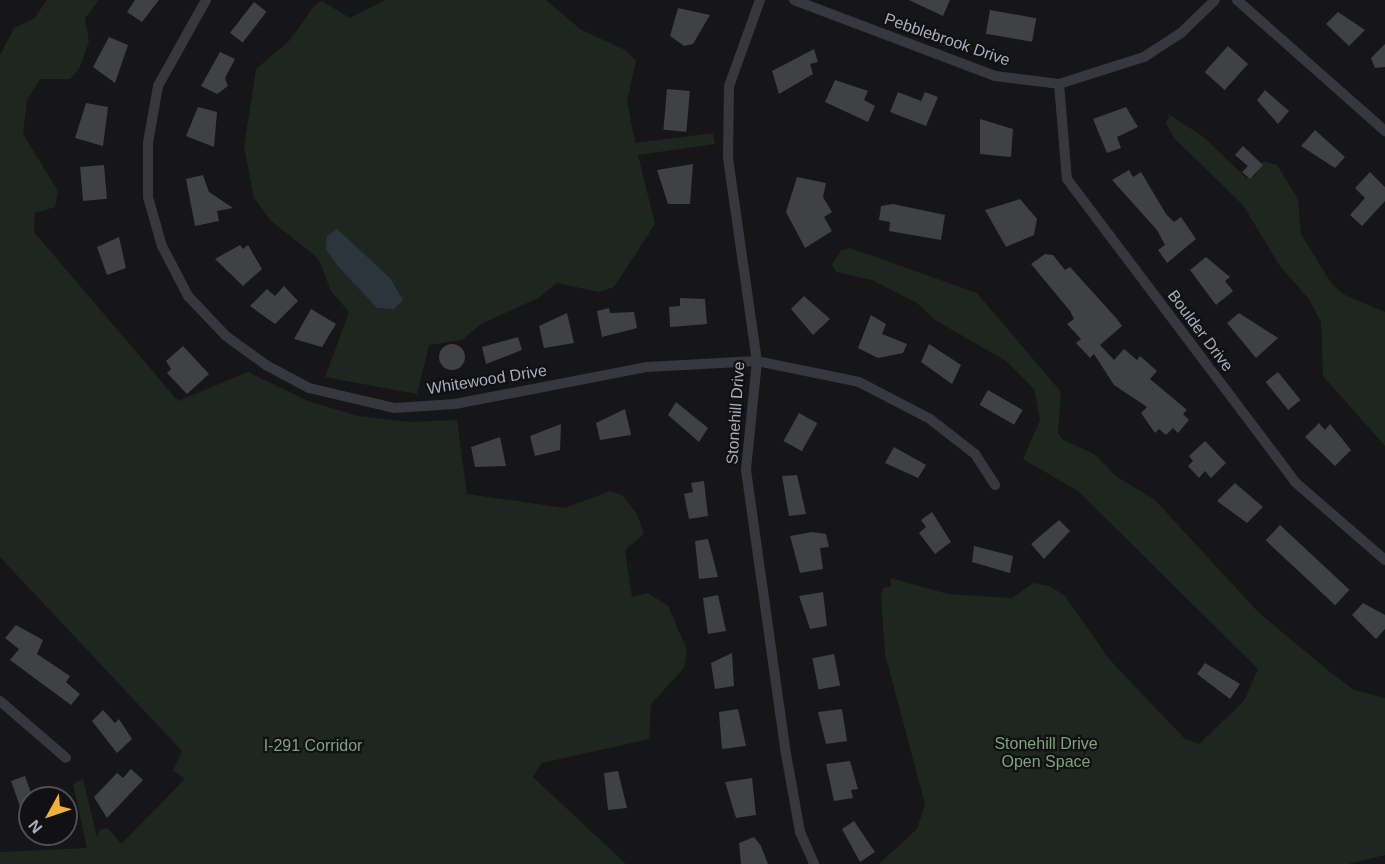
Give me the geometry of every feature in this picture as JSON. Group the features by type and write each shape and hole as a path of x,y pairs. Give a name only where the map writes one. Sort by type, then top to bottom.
{"street":[{"name":"Whitewood Drive","path":"206,0 158,86 148,143 148,197 162,246 188,296 226,336 266,365 309,388 394,408 455,404 647,367 757,361 859,382 930,419 975,454 995,485"},
{"name":"Stonehill Drive","path":"760,0 729,86 728,158 757,361 746,470 786,754 800,832 814,864"},
{"name":"Pebblebrook Drive","path":"794,0 995,76 1059,84 1144,57 1181,33 1215,0"},
{"path":"1237,0 1385,131"},
{"name":"Boulder Drive","path":"1059,84 1067,179 1295,482 1385,560"},
{"path":"0,701 66,758"}],"green space":[{"name":"I-291 Corridor","path":"47,0 99,0 85,19 89,41 79,69 70,79 40,79 27,100 23,134 58,191 55,207 35,213 34,232 178,401 248,372 308,401 358,416 410,422 457,420 467,494 565,508 610,491 622,495 637,514 644,534 625,550 632,597 648,593 668,606 687,650 684,668 651,704 649,739 542,763 533,777 626,864 0,864 0,852 87,848 78,807 78,786 73,784 83,779 97,837 100,829 108,828 121,844 185,779 173,771 182,751 0,557 0,55 14,28 34,19"},
{"path":"386,0 546,0 580,29 625,50 636,61 627,101 635,143 713,133 715,144 638,155 655,224 614,287 599,292 557,283 538,298 481,324 462,340 429,345 417,394 325,377 349,312 331,291 318,258 270,220 254,198 244,147 256,69 289,41 314,6 322,1 350,18"},
{"path":"1170,115 1205,138 1246,178 1254,177 1263,161 1277,165 1298,199 1301,234 1331,283 1343,294 1385,312 1385,446 1323,376 1321,322 1309,299 1280,266 1243,205 1174,138 1166,123"},
{"name":"Stonehill Drive Open Space","path":"850,248 977,293 1061,392 1058,433 1063,440 1094,454 1117,477 1155,500 1258,612 1330,672 1354,690 1385,698 1385,855 1348,864 879,864 917,829 925,804 885,654 881,596 883,588 891,586 890,578 948,594 1012,598 1033,583 1049,586 1064,595 1109,659 1161,714 1184,738 1199,744 1244,701 1258,669 1078,491 1023,459 1040,420 1034,389 1006,361 935,320 917,303 872,280 836,272 832,265 841,250"}],"shaded area":[{"path":"337,229 390,278 403,300 394,309 377,308 336,264 326,249 327,236"}],"building":[{"path":"135,0 159,0 142,22 127,12"},
{"path":"909,0 950,0 943,16"},
{"path":"254,2 267,12 243,43 230,33"},
{"path":"678,8 710,15 693,44 684,46 670,36"},
{"path":"990,10 1036,18 1032,42 986,34"},
{"path":"1338,12 1365,30 1349,46 1326,24"},
{"path":"109,37 128,45 115,83 93,67"},
{"path":"1385,44 1385,67 1375,68 1371,58"},
{"path":"1228,46 1248,64 1225,90 1205,72"},
{"path":"814,49 818,62 810,64 813,74 779,94 772,71"},
{"path":"220,52 235,59 225,78 228,86 217,94 201,86"},
{"path":"835,80 868,91 864,100 875,106 868,122 825,102"},
{"path":"667,89 690,91 686,132 663,130"},
{"path":"1265,90 1289,111 1278,124 1257,100"},
{"path":"898,92 921,101 925,92 938,97 926,126 890,112"},
{"path":"86,103 108,107 103,146 75,138"},
{"path":"198,107 217,112 214,147 186,136"},
{"path":"1126,107 1138,127 1117,137 1121,148 1107,153 1093,119"},
{"path":"980,119 1013,129 1011,157 980,154"},
{"path":"1315,130 1345,157 1335,168 1301,146"},
{"path":"1243,146 1263,165 1250,179 1242,172 1248,166 1235,155"},
{"path":"693,164 690,204 668,204 657,170"},
{"path":"104,165 107,199 83,201 80,167"},
{"path":"1129,170 1133,177 1141,172 1166,214 1174,222 1181,217 1196,239 1167,263 1158,250 1165,245 1157,230 1112,180"},
{"path":"1370,172 1385,187 1385,201 1362,226 1350,215 1365,198 1355,188"},
{"path":"203,175 209,192 233,208 217,211 219,221 195,226 186,179"},
{"path":"797,177 826,183 823,197 832,212 824,217 832,231 805,248 786,212"},
{"path":"1020,199 1037,219 1034,235 1006,247 985,210"},
{"path":"893,204 945,215 941,240 889,231 890,222 879,220 881,206"},
{"path":"119,237 126,268 107,275 97,247"},
{"path":"240,245 243,249 248,245 262,269 243,286 215,259"},
{"path":"1045,254 1053,255 1065,270 1070,267 1122,326 1100,345 1114,360 1124,349 1137,360 1140,356 1157,371 1150,379 1187,410 1183,414 1189,420 1178,433 1173,428 1166,435 1159,429 1155,433 1141,413 1147,407 1114,385 1094,354 1090,358 1076,343 1081,339 1067,324 1074,319 1070,311 1031,264"},
{"path":"1206,257 1230,277 1225,281 1233,291 1216,305 1190,270"},
{"path":"284,286 298,301 275,324 250,306 267,289 275,296"},
{"path":"804,296 830,319 813,335 791,309"},
{"path":"680,298 705,299 707,324 670,327 669,307 680,306"},
{"path":"609,308 610,313 634,312 637,328 602,337 597,311"},
{"path":"311,309 336,324 322,347 294,339"},
{"path":"567,313 574,343 544,348 539,326"},
{"path":"1239,313 1278,338 1256,358 1227,323"},
{"path":"871,315 886,324 882,334 907,344 903,353 878,358 858,348"},
{"path":"518,337 522,350 486,364 482,347"},
{"path":"452,344 461,348 465,357 461,366 452,370 443,366 439,357 443,348"},
{"path":"929,344 961,365 952,384 921,362"},
{"path":"183,346 209,374 187,394 167,373 171,369 166,361"},
{"path":"1278,372 1301,400 1288,410 1266,382"},
{"path":"988,390 1023,410 1014,425 980,405"},
{"path":"676,402 708,428 699,442 668,415"},
{"path":"625,409 631,435 600,440 596,423"},
{"path":"799,413 817,423 802,451 783,441"},
{"path":"1319,423 1325,430 1330,424 1351,450 1335,466 1305,437"},
{"path":"561,424 560,450 535,456 530,436"},
{"path":"500,437 506,466 475,467 471,447"},
{"path":"1205,441 1226,463 1211,478 1205,471 1199,478 1188,466 1193,461 1189,456"},
{"path":"894,447 926,465 918,478 885,463"},
{"path":"797,475 806,514 789,516 782,476"},
{"path":"704,481 708,516 689,519 684,494 693,492 691,483"},
{"path":"1235,483 1263,507 1247,523 1217,501"},
{"path":"932,512 951,542 935,554 919,533 926,527 921,520"},
{"path":"1059,520 1070,531 1044,559 1031,544"},
{"path":"1280,525 1349,590 1335,605 1266,540"},
{"path":"812,532 826,534 829,547 820,548 823,569 800,573 790,536"},
{"path":"708,539 718,577 699,579 695,541"},
{"path":"974,546 1013,556 1010,573 972,562"},
{"path":"823,592 827,626 810,629 799,596"},
{"path":"718,595 726,631 708,634 703,598"},
{"path":"1363,603 1385,615 1385,629 1376,639 1352,615"},
{"path":"16,625 43,640 37,654 70,676 66,682 80,694 71,705 10,660 19,649 5,638"},
{"path":"732,653 734,686 715,689 711,663"},
{"path":"834,654 840,685 819,690 812,658"},
{"path":"1205,663 1240,684 1230,699 1197,674"},
{"path":"738,709 746,746 722,749 719,712"},
{"path":"842,709 847,741 826,744 818,712"},
{"path":"103,710 115,723 119,719 132,739 117,753 92,721"},
{"path":"850,761 858,789 851,790 853,798 834,801 826,764"},
{"path":"131,769 143,780 107,818 94,797 117,773 123,778"},
{"path":"618,771 627,808 608,810 604,773"},
{"path":"25,776 29,786 18,786 18,801 11,781"},
{"path":"752,778 756,815 736,818 725,782"},
{"path":"854,821 875,852 860,862 842,829"},
{"path":"754,837 761,846 768,864 741,864 739,843"}]}
